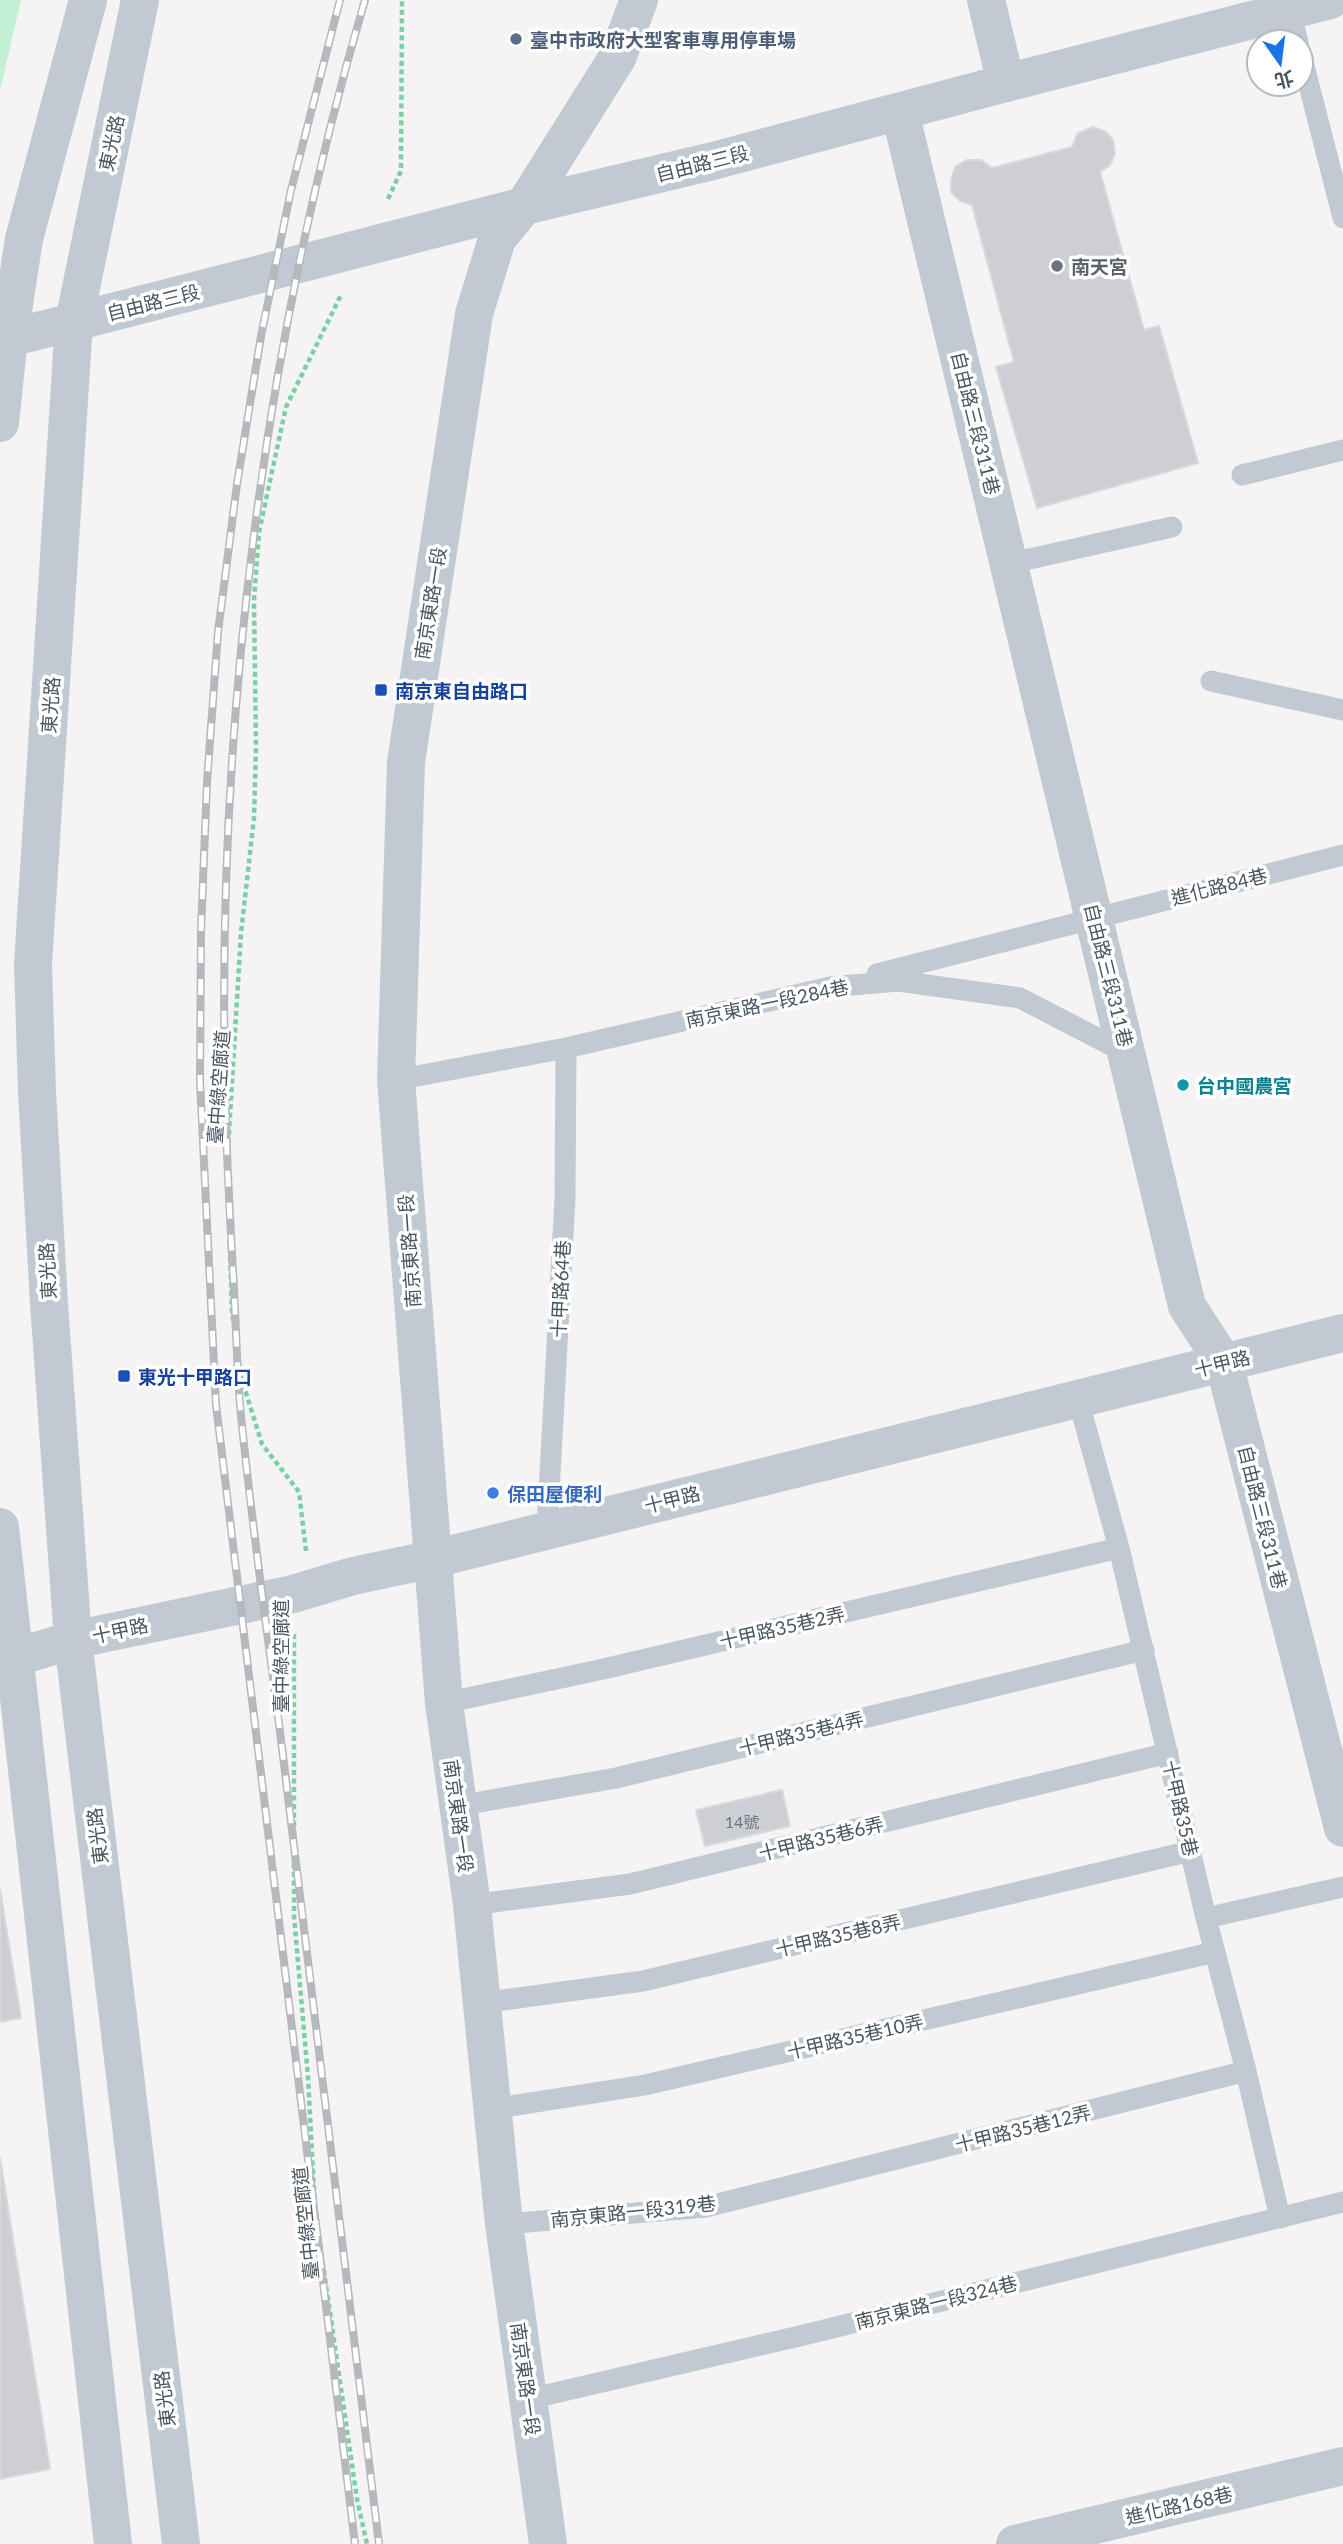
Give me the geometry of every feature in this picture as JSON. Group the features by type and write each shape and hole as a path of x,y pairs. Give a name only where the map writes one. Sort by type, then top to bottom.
{"street":[{"path":"0,423 3,337 24,239 88,0"},
{"name":"東光路","path":"141,0 74,322 33,964 49,1303 73,1640 181,2544"},
{"name":"南京東路一段","path":"548,2544 505,2224 472,1905 444,1703 396,1080 406,762 474,314 497,239 524,206 617,58 639,0"},
{"path":"986,0 1006,83"},
{"name":"自由路三段","path":"3,337 74,322 524,206 713,161 1006,83 1294,27 1330,0"},
{"name":"自由路三段311巷","path":"900,112 1187,1306 1224,1363 1343,1828"},
{"name":"十甲路","path":"7,1660 73,1640 293,1594 353,1576 433,1559 1343,1333"},
{"path":"0,1527 7,1660 113,2544"},
{"name":"進化路168巷","path":"1015,2544 1071,2537 1343,2466"}],"lane":[{"path":"1312,98 1343,218"},
{"path":"1242,475 1343,450"},
{"path":"1010,561 1025,560 1172,527"},
{"path":"1211,681 1343,710"},
{"name":"進化路84巷","path":"830,987 1343,855"},
{"name":"南京東路一段284巷","path":"396,1080 566,1048 830,987 898,981 1020,998 1128,1054"},
{"name":"十甲路64巷","path":"547,1530 565,1198 566,1048"},
{"name":"十甲路35巷","path":"1078,1399 1119,1548 1280,2218"},
{"name":"十甲路35巷2弄","path":"444,1703 599,1670 1119,1548"},
{"name":"十甲路35巷4弄","path":"457,1806 616,1778 1144,1650"},
{"name":"十甲路35巷6弄","path":"472,1905 631,1884 1168,1753"},
{"name":"十甲路35巷8弄","path":"482,2003 642,1981 1191,1851"},
{"path":"1206,1918 1343,1887"},
{"name":"十甲路35巷10弄","path":"492,2109 645,2085 1215,1952"},
{"name":"十甲路35巷12弄","path":"801,2184 1246,2071"},
{"name":"南京東路一段319巷","path":"505,2224 706,2207 801,2184"},
{"name":"南京東路一段324巷","path":"528,2399 808,2334 1343,2202"}],"path":[{"name":"臺中綠空廊道","path":"259,532 254,600 254,818 241,933 227,1166 232,1311 240,1374 262,1444 299,1492 306,1556 293,1594 294,1916 308,2077 315,2209 357,2499 367,2544"}],"green space":[{"path":"0,0 21,0 0,91"}],"building":[{"name":"南天宮","path":"1093,127 1105,131 1113,140 1115,154 1110,165 1100,172 1144,330 1159,326 1198,463 1037,508 996,367 1014,362 972,205 960,201 951,192 951,180 955,167 967,160 981,160 992,168 1072,147 1078,133"},
{"path":"782,1790 790,1826 705,1846 696,1810"},
{"path":"0,1889 21,2018 0,2022"},
{"path":"0,2158 50,2469 0,2479"}],"railway":[{"path":"340,0 291,190 261,336 237,484 218,632 207,782 201,931 200,1081 216,1405 355,2544"},
{"path":"365,0 329,131 299,265 274,400 254,536 239,673 229,811 225,1083 238,1376 245,1453 379,2544"}],"place":[{"name":"臺中市政府大型客車專用停車場","path":"516,39"},
{"name":"南天宮","path":"1057,266"},
{"name":"南京東自由路口","path":"381,690"},
{"name":"台中國農宮","path":"1183,1085"},
{"name":"東光十甲路口","path":"124,1376"},
{"name":"保田屋便利","path":"493,1493"}]}
